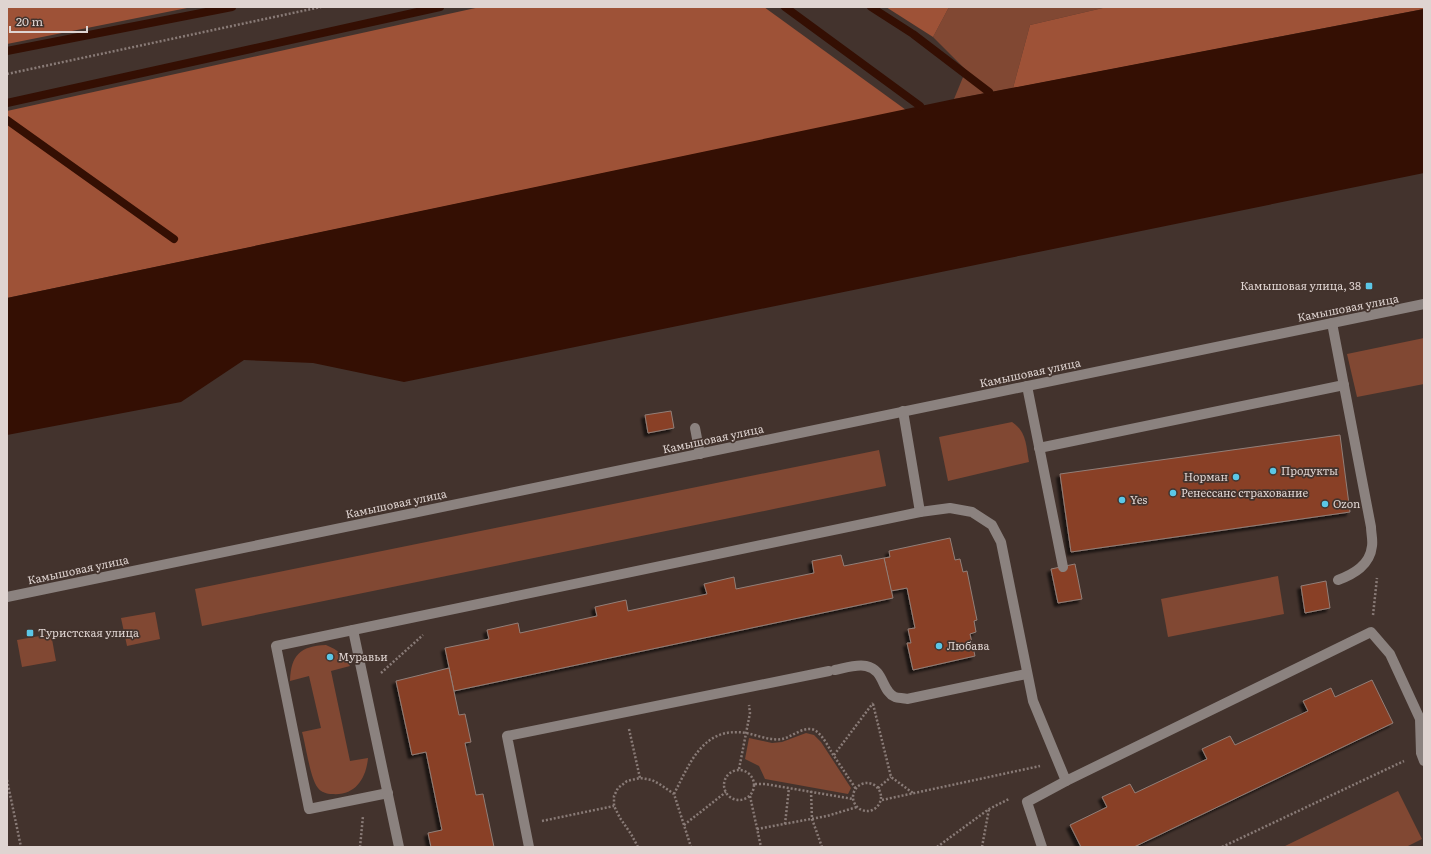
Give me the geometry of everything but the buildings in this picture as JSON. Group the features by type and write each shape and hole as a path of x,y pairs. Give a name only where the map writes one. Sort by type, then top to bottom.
{"street":[{"name":"Камышовая улица","path":"7,597 1424,304"},
{"path":"1332,323 1371,527 1372,546 1367,561 1354,574 1338,580"},
{"path":"1039,448 1344,385"},
{"path":"1027,386 1062,567"},
{"path":"903,411 920,512"},
{"path":"695,428 700,454"},
{"path":"388,793 309,809 276,646 920,512 950,508 972,512 992,525 1001,542 1026,674 1033,700 1066,781"},
{"path":"353,630 399,847"},
{"path":"1042,847 1027,802 1066,781 1371,632 1390,654 1422,718 1422,757"},
{"path":"529,847 508,736 854,666 867,666 877,671 888,692 896,697 907,699 1026,674"}],"path":[{"path":"7,74 321,7"},
{"path":"1367,561 1377,573 1371,632"},
{"path":"377,676 426,632"},
{"path":"739,769 750,713 746,688"},
{"path":"834,755 873,702"},
{"path":"626,712 640,778"},
{"path":"674,794 697,752 708,741 718,735 732,731 771,739 781,739 810,728 816,731 824,740 856,789"},
{"path":"884,748 891,777 913,793"},
{"path":"1222,847 1422,757"},
{"path":"882,800 1041,766"},
{"path":"739,769 748,772 753,777 755,784 754,790 750,796 737,800 730,798 724,786 725,779 729,773 739,769"},
{"path":"878,788 891,777"},
{"path":"638,847 614,806 614,796 618,788 627,781 640,778 652,780 674,794 691,847"},
{"path":"7,780 21,847"},
{"path":"755,784 766,784 853,799"},
{"path":"861,784 873,784 878,788 881,793 882,800 879,806 868,812 862,811 856,807 853,799 856,789 861,784"},
{"path":"785,824 789,788"},
{"path":"810,791 812,818 822,847"},
{"path":"684,825 726,792"},
{"path":"750,796 761,847"},
{"path":"937,847 988,809 1014,796"},
{"path":"360,798 363,815 360,847"},
{"path":"525,824 614,806"},
{"path":"757,829 827,816 856,807"},
{"path":"982,847 988,809"}],"shaded area":[{"path":"7,7 192,7 7,44"},
{"path":"480,7 764,7 906,110 7,298 7,111"},
{"path":"886,7 949,7 933,37"},
{"path":"949,7 1107,7 1030,25 1013,88 954,99 966,70 933,37"},
{"path":"1107,7 1424,7 1424,9 1013,88 1030,25"},
{"path":"1424,9 1424,173 404,382 313,363 244,360 181,402 7,435 7,298 954,99"},
{"path":"1424,338 1424,384 1357,397 1347,354"},
{"path":"1012,422 1021,430 1025,440 1029,462 948,481 939,437"},
{"path":"879,450 886,486 202,626 195,589"},
{"path":"1278,576 1284,614 1168,637 1161,599"},
{"path":"155,612 160,639 127,646 121,618"},
{"path":"51,634 56,661 22,667 17,640"},
{"path":"326,645 340,653 350,666 331,671 350,761 368,758 365,773 358,785 347,792 340,794 328,794 322,792 315,783 310,770 302,732 321,728 309,676 290,681 292,665 295,658 303,650 310,647"},
{"path":"806,733 814,735 821,742 851,788 848,794 765,779 759,766 745,759 749,738 772,743 782,742"},
{"path":"1398,791 1422,839 1406,847 1283,847"}],"waterway":[{"path":"7,51 232,7"},
{"path":"7,103 440,7"},
{"path":"785,7 920,106"},
{"path":"871,7 913,34 989,92"},
{"path":"7,120 174,239"}],"place":[{"name":"Камышовая улица, 38","path":"1369,286"},
{"name":"Продукты","path":"1273,471"},
{"name":"Норман","path":"1236,477"},
{"name":"Ренессанс страхование","path":"1173,493"},
{"name":"Yes","path":"1122,500"},
{"name":"Ozon","path":"1325,504"},
{"name":"Туристская улица","path":"30,633"},
{"name":"Любава","path":"939,646"},
{"name":"Муравьи","path":"330,657"}]}
